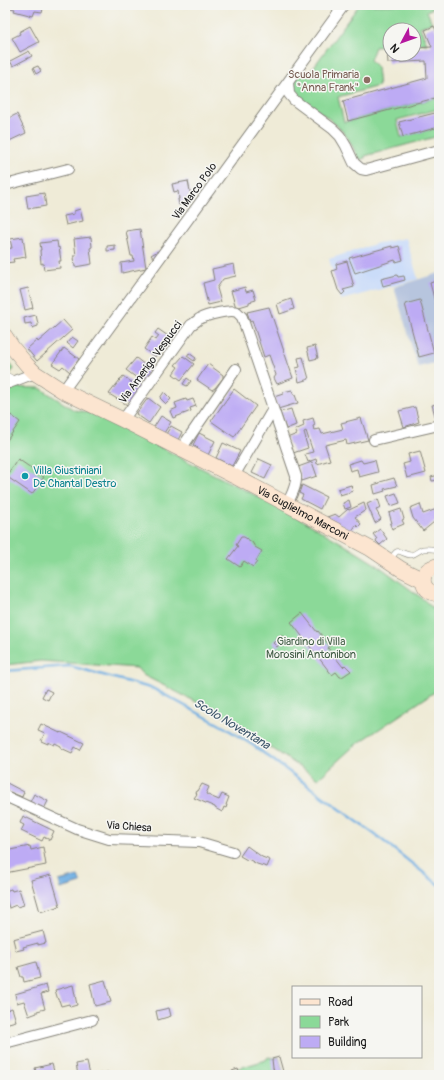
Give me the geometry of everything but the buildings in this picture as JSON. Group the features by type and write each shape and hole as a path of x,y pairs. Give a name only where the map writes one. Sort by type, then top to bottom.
{"street":[{"name":"Via Marco Polo","path":"63,391 344,5"},
{"path":"288,82 289,94 294,100 325,122 340,136 352,156 354,163 361,169 366,170 439,150"},
{"path":"5,185 68,169"},
{"name":"Via Amerigo Vespucci","path":"127,414 191,325 206,316 235,310 242,318 296,476 295,487 287,504"},
{"name":"Via Guglielmo Marconi","path":"5,336 22,359 36,372 63,391 127,414 181,449 371,550 401,569 423,580 430,592 439,594"},
{"path":"181,449 236,369"},
{"path":"5,382 9,383 36,372"},
{"path":"234,476 273,408"},
{"path":"374,440 439,425"},
{"path":"423,580 426,571 434,566 439,566"},
{"name":"Via Chiesa","path":"5,796 77,829 109,839 199,842 234,852"},
{"path":"5,1043 92,1020"}],"lane":[{"path":"5,374 16,380"},
{"path":"390,562 394,554 398,551 410,555 423,549 439,549"}],"shaded area":[{"path":"406,238 418,279 341,300 329,259 378,243"},
{"path":"439,273 439,362 418,367 394,287"}],"green space":[{"path":"359,5 439,5 427,11 432,23 422,26 422,22 382,22 382,47 375,47 370,60 377,67 379,86 338,97 344,122 439,97 439,109 397,120 401,137 439,127 439,136 365,156 365,158 359,160 350,142 342,131 294,93 294,83 299,75 307,76"},
{"path":"422,32 427,44 422,44"},
{"path":"5,357 14,369 5,379"},
{"name":"Giardino di Villa Morosini Antonibon","path":"5,387 40,388 74,410 98,414 183,459 285,510 380,567 423,599 439,614 439,689 354,746 318,779 230,719 143,675 137,668 41,661 5,665"},
{"path":"269,1057 279,1057 284,1075 223,1075 225,1072 266,1060"}],"water":[{"path":"78,876 81,883 61,889 59,881"}],"waterway":[{"name":"Scolo Noventana","path":"5,671 70,666 154,689 224,727 254,746 381,839 439,885"}],"place":[{"name":"Scuola Primaria \"Anna Frank\"","path":"367,80"},
{"name":"Villa Giustiniani De Chantal Destro","path":"25,476"}]}
